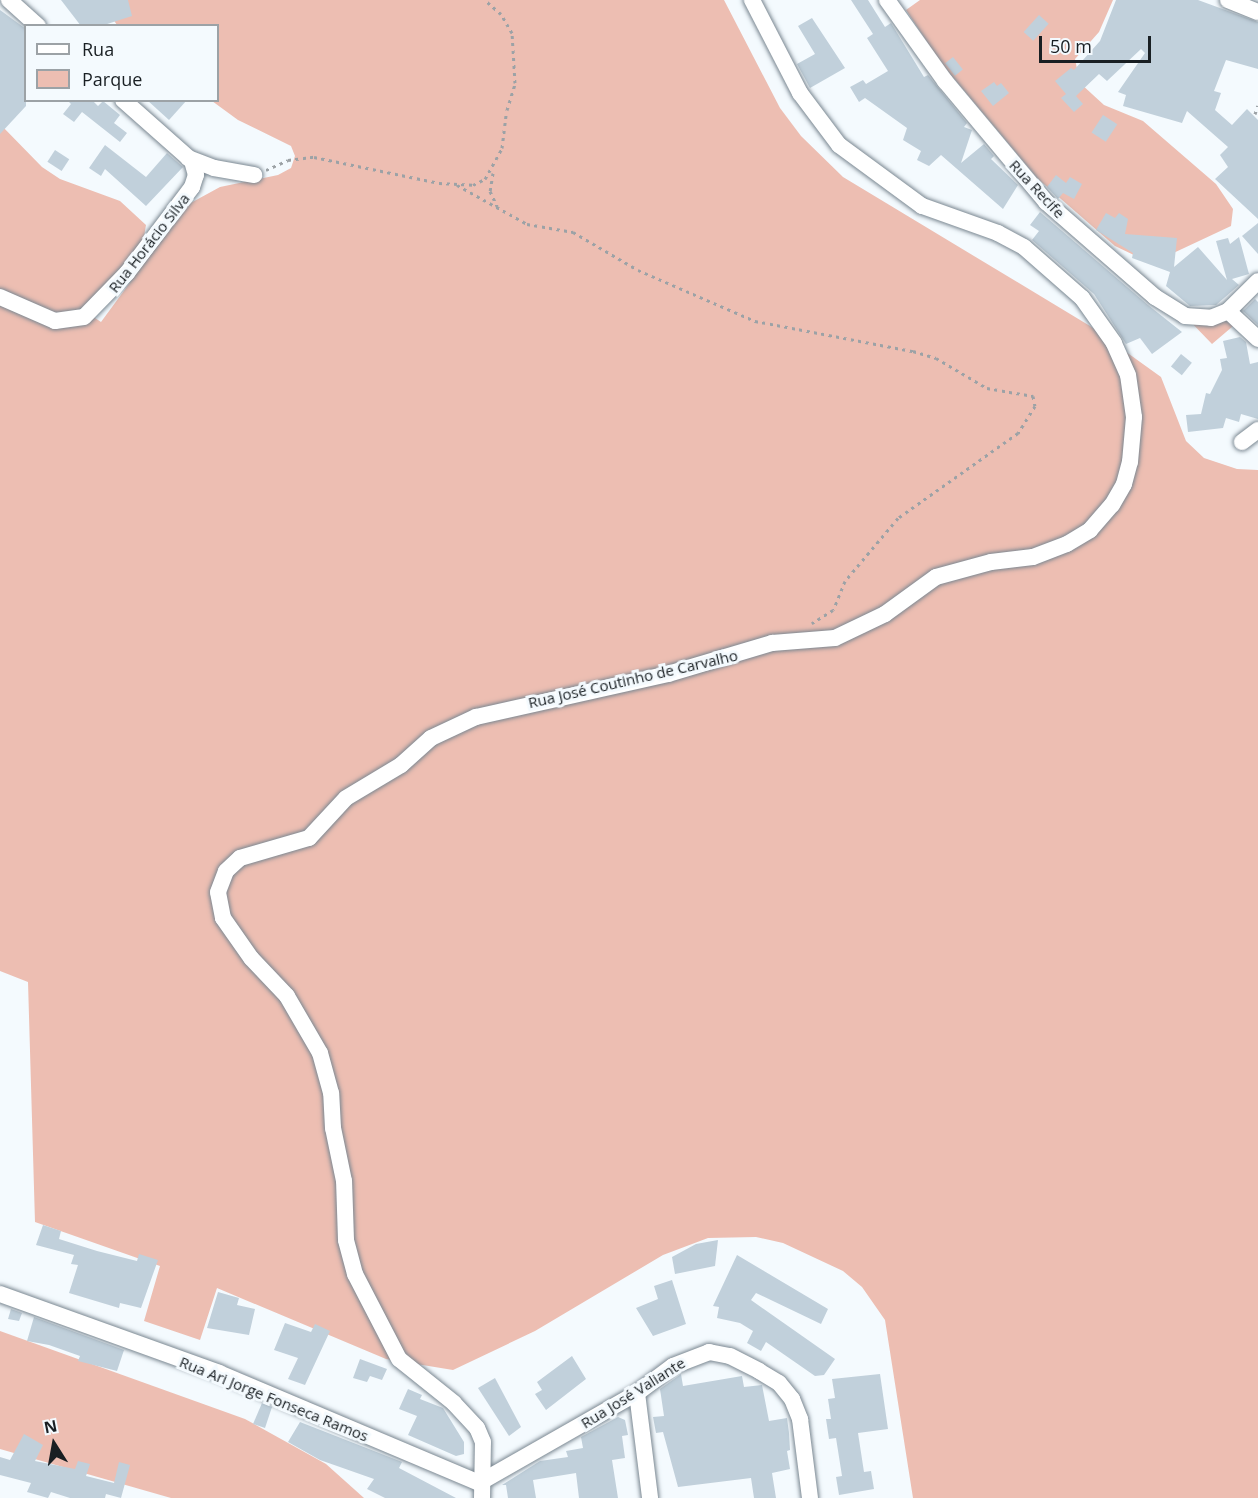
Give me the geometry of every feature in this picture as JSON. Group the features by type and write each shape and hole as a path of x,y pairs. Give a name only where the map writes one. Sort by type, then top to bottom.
{"street":[{"path":"9,0 36,24"},
{"name":"Rua José Coutinho de Carvalho","path":"481,1491 480,1434 466,1413 399,1359 355,1274 346,1240 344,1181 333,1128 330,1085 320,1053 287,996 251,958 222,918 218,892 226,871 240,858 309,838 346,798 401,765 431,738 476,717 668,674 772,643 847,634 885,614 936,577 1044,554 1084,535 1119,495 1127,474 1134,417 1131,389 1114,342 1082,298 1024,247 998,233 921,206 839,145 800,93 752,0"},
{"name":"Rua Recife","path":"887,0 945,81 1046,202 1175,311 1202,319 1228,311"},
{"path":"1228,0 1258,12"},
{"path":"125,102 188,158 247,174"},
{"name":"Rua Horácio Silva","path":"0,297 43,318 66,322 90,314 127,273 194,183 196,170 188,158"},
{"path":"194,183 212,175 247,174"},
{"path":"1258,281 1228,311 1258,339"},
{"path":"1242,442 1258,430"},
{"name":"Rua Ari Jorge Fonseca Ramos","path":"0,1294 219,1373 481,1491"},
{"name":"Rua José Valiante","path":"481,1491 637,1393 674,1366 709,1352 730,1356 769,1377 792,1399 800,1419 810,1498"},
{"path":"637,1393 650,1498"}],"path":[{"path":"485,0 501,14 512,33 515,77 502,148 494,168 490,191 498,208"},
{"path":"1255,114 1258,105"},
{"path":"247,174 288,160 314,157 457,185 535,227 573,232 638,270 755,321 913,351 936,358 987,388 1033,396 1032,411 1011,440 904,512 851,573 833,610 808,625"},
{"path":"457,185 480,182 494,168"}],"green space":[{"path":"100,0 724,0 780,108 801,136 843,177 1090,326 1161,377 1186,441 1204,458 1237,469 1258,470 1258,1498 913,1498 885,1320 862,1287 843,1271 783,1243 756,1237 708,1238 663,1255 535,1331 453,1370 386,1359 217,1288 200,1340 144,1321 160,1266 35,1222 28,982 0,971 0,124 42,167 60,179 120,201 146,225 143,242 83,310 101,322 187,205 220,187 278,175 291,168 295,156 291,146 238,120 213,102 219,102 219,24 116,24"},
{"path":"920,0 1113,0 1099,32 1075,59 1080,83 1104,105 1143,121 1216,184 1233,209 1231,226 1167,256 1138,257 1115,246 1038,179 941,63 906,10"},
{"path":"1185,316 1211,319 1239,321 1212,344"},
{"path":"0,1331 245,1419 326,1464 364,1498 171,1498 0,1449"}],"building":[{"path":"61,0 128,0 132,16 107,24 79,24"},
{"path":"851,0 868,0 885,27 891,23 924,77 928,75 967,123 964,127 972,130 961,163 984,144 994,156 991,159 1018,185 1003,209 941,155 929,166 917,160 921,151 903,140 907,128 865,98 859,102 850,87 863,80 866,84 888,71 867,38 873,34"},
{"path":"1116,0 1198,0 1258,22 1258,69 1226,60 1214,91 1221,93 1215,110 1232,125 1247,109 1258,120 1258,219 1215,179 1228,167 1220,155 1228,147 1187,111 1182,123 1123,106 1126,95 1118,92 1145,53 1141,49 1107,81 1099,74 1076,96 1083,104 1074,112 1061,98 1066,94 1055,81 1071,68 1074,70 1100,41"},
{"path":"0,10 24,28 24,102 26,106 0,134"},
{"path":"1039,15 1049,24 1033,41 1024,32"},
{"path":"812,18 845,68 810,88 797,64 815,54 798,26"},
{"path":"953,57 963,70 955,76 945,63"},
{"path":"994,82 997,86 1001,83 1009,93 993,106 981,91"},
{"path":"69,102 94,102 98,106 104,102 120,115 114,123 127,133 120,142 82,112 74,122 63,114 71,104"},
{"path":"149,102 185,102 169,120"},
{"path":"1103,115 1117,124 1106,142 1092,133"},
{"path":"105,145 146,177 167,153 183,167 146,206 105,169 101,176 89,168"},
{"path":"55,150 69,159 62,171 47,162"},
{"path":"1056,175 1066,183 1070,177 1082,184 1074,199 1063,193 1058,199 1047,187"},
{"path":"1040,212 1182,332 1152,354 1140,338 1126,344 1094,294 1032,240 1039,231 1030,225"},
{"path":"1106,213 1115,218 1119,213 1128,219 1125,234 1177,238 1174,267 1198,247 1227,280 1216,241 1228,238 1230,244 1239,237 1249,274 1232,279 1239,285 1216,305 1190,306 1166,286 1170,272 1132,258 1133,253 1096,230"},
{"path":"1258,223 1258,254 1242,236"},
{"path":"1255,299 1258,302 1258,325 1243,311"},
{"path":"1240,337 1246,342 1250,364 1258,362 1258,419 1241,414 1239,422 1226,418 1223,428 1188,432 1186,415 1201,414 1206,393 1210,394 1222,370 1220,359 1227,358 1223,341"},
{"path":"1181,354 1192,363 1182,375 1171,366"},
{"path":"43,1225 61,1231 59,1239 97,1251 137,1261 139,1254 158,1260 141,1308 120,1303 119,1308 69,1293 78,1265 71,1264 74,1255 36,1245"},
{"path":"718,1240 715,1266 675,1274 672,1257 696,1244"},
{"path":"737,1255 828,1309 821,1324 756,1293 751,1300 835,1359 824,1375 815,1376 766,1342 761,1351 747,1343 753,1331 740,1323 717,1318 719,1307 713,1306"},
{"path":"672,1280 686,1324 653,1336 636,1308 658,1299 654,1286"},
{"path":"218,1292 239,1298 237,1305 255,1309 249,1335 207,1328"},
{"path":"11,1309 22,1313 19,1321 8,1319"},
{"path":"34,1317 124,1350 117,1371 78,1361 80,1356 49,1345 27,1341"},
{"path":"285,1323 311,1332 315,1324 330,1331 305,1385 288,1379 298,1358 274,1350"},
{"path":"572,1356 586,1379 546,1410 535,1394 542,1390 537,1382"},
{"path":"360,1359 387,1369 382,1380 370,1376 367,1382 353,1378"},
{"path":"681,1374 683,1386 742,1376 744,1387 762,1385 769,1421 787,1418 789,1433 790,1450 787,1451 790,1469 772,1473 776,1498 754,1498 751,1478 678,1487 663,1432 656,1433 653,1417 664,1416 660,1389"},
{"path":"880,1374 888,1429 858,1433 864,1472 871,1471 874,1489 839,1495 836,1477 842,1476 836,1438 829,1439 826,1419 831,1419 828,1399 835,1398 832,1379"},
{"path":"495,1378 521,1427 509,1436 478,1388"},
{"path":"408,1389 422,1395 420,1399 443,1408 464,1442 464,1454 456,1456 408,1435 417,1416 399,1409"},
{"path":"262,1403 272,1407 265,1428 253,1424"},
{"path":"618,1417 625,1420 628,1435 622,1436 625,1458 612,1460 618,1498 579,1498 576,1473 533,1480 536,1498 508,1498 506,1485 502,1485 540,1461 568,1457 566,1451 583,1448 581,1437"},
{"path":"300,1422 402,1462 399,1468 456,1498 385,1498 367,1489 374,1479 320,1460 288,1442"},
{"path":"24,1434 43,1445 35,1461 75,1469 78,1461 90,1464 86,1476 114,1483 119,1462 130,1465 121,1498 106,1494 105,1498 70,1498 51,1492 48,1498 27,1492 31,1483 0,1475 0,1457 10,1460"}]}
